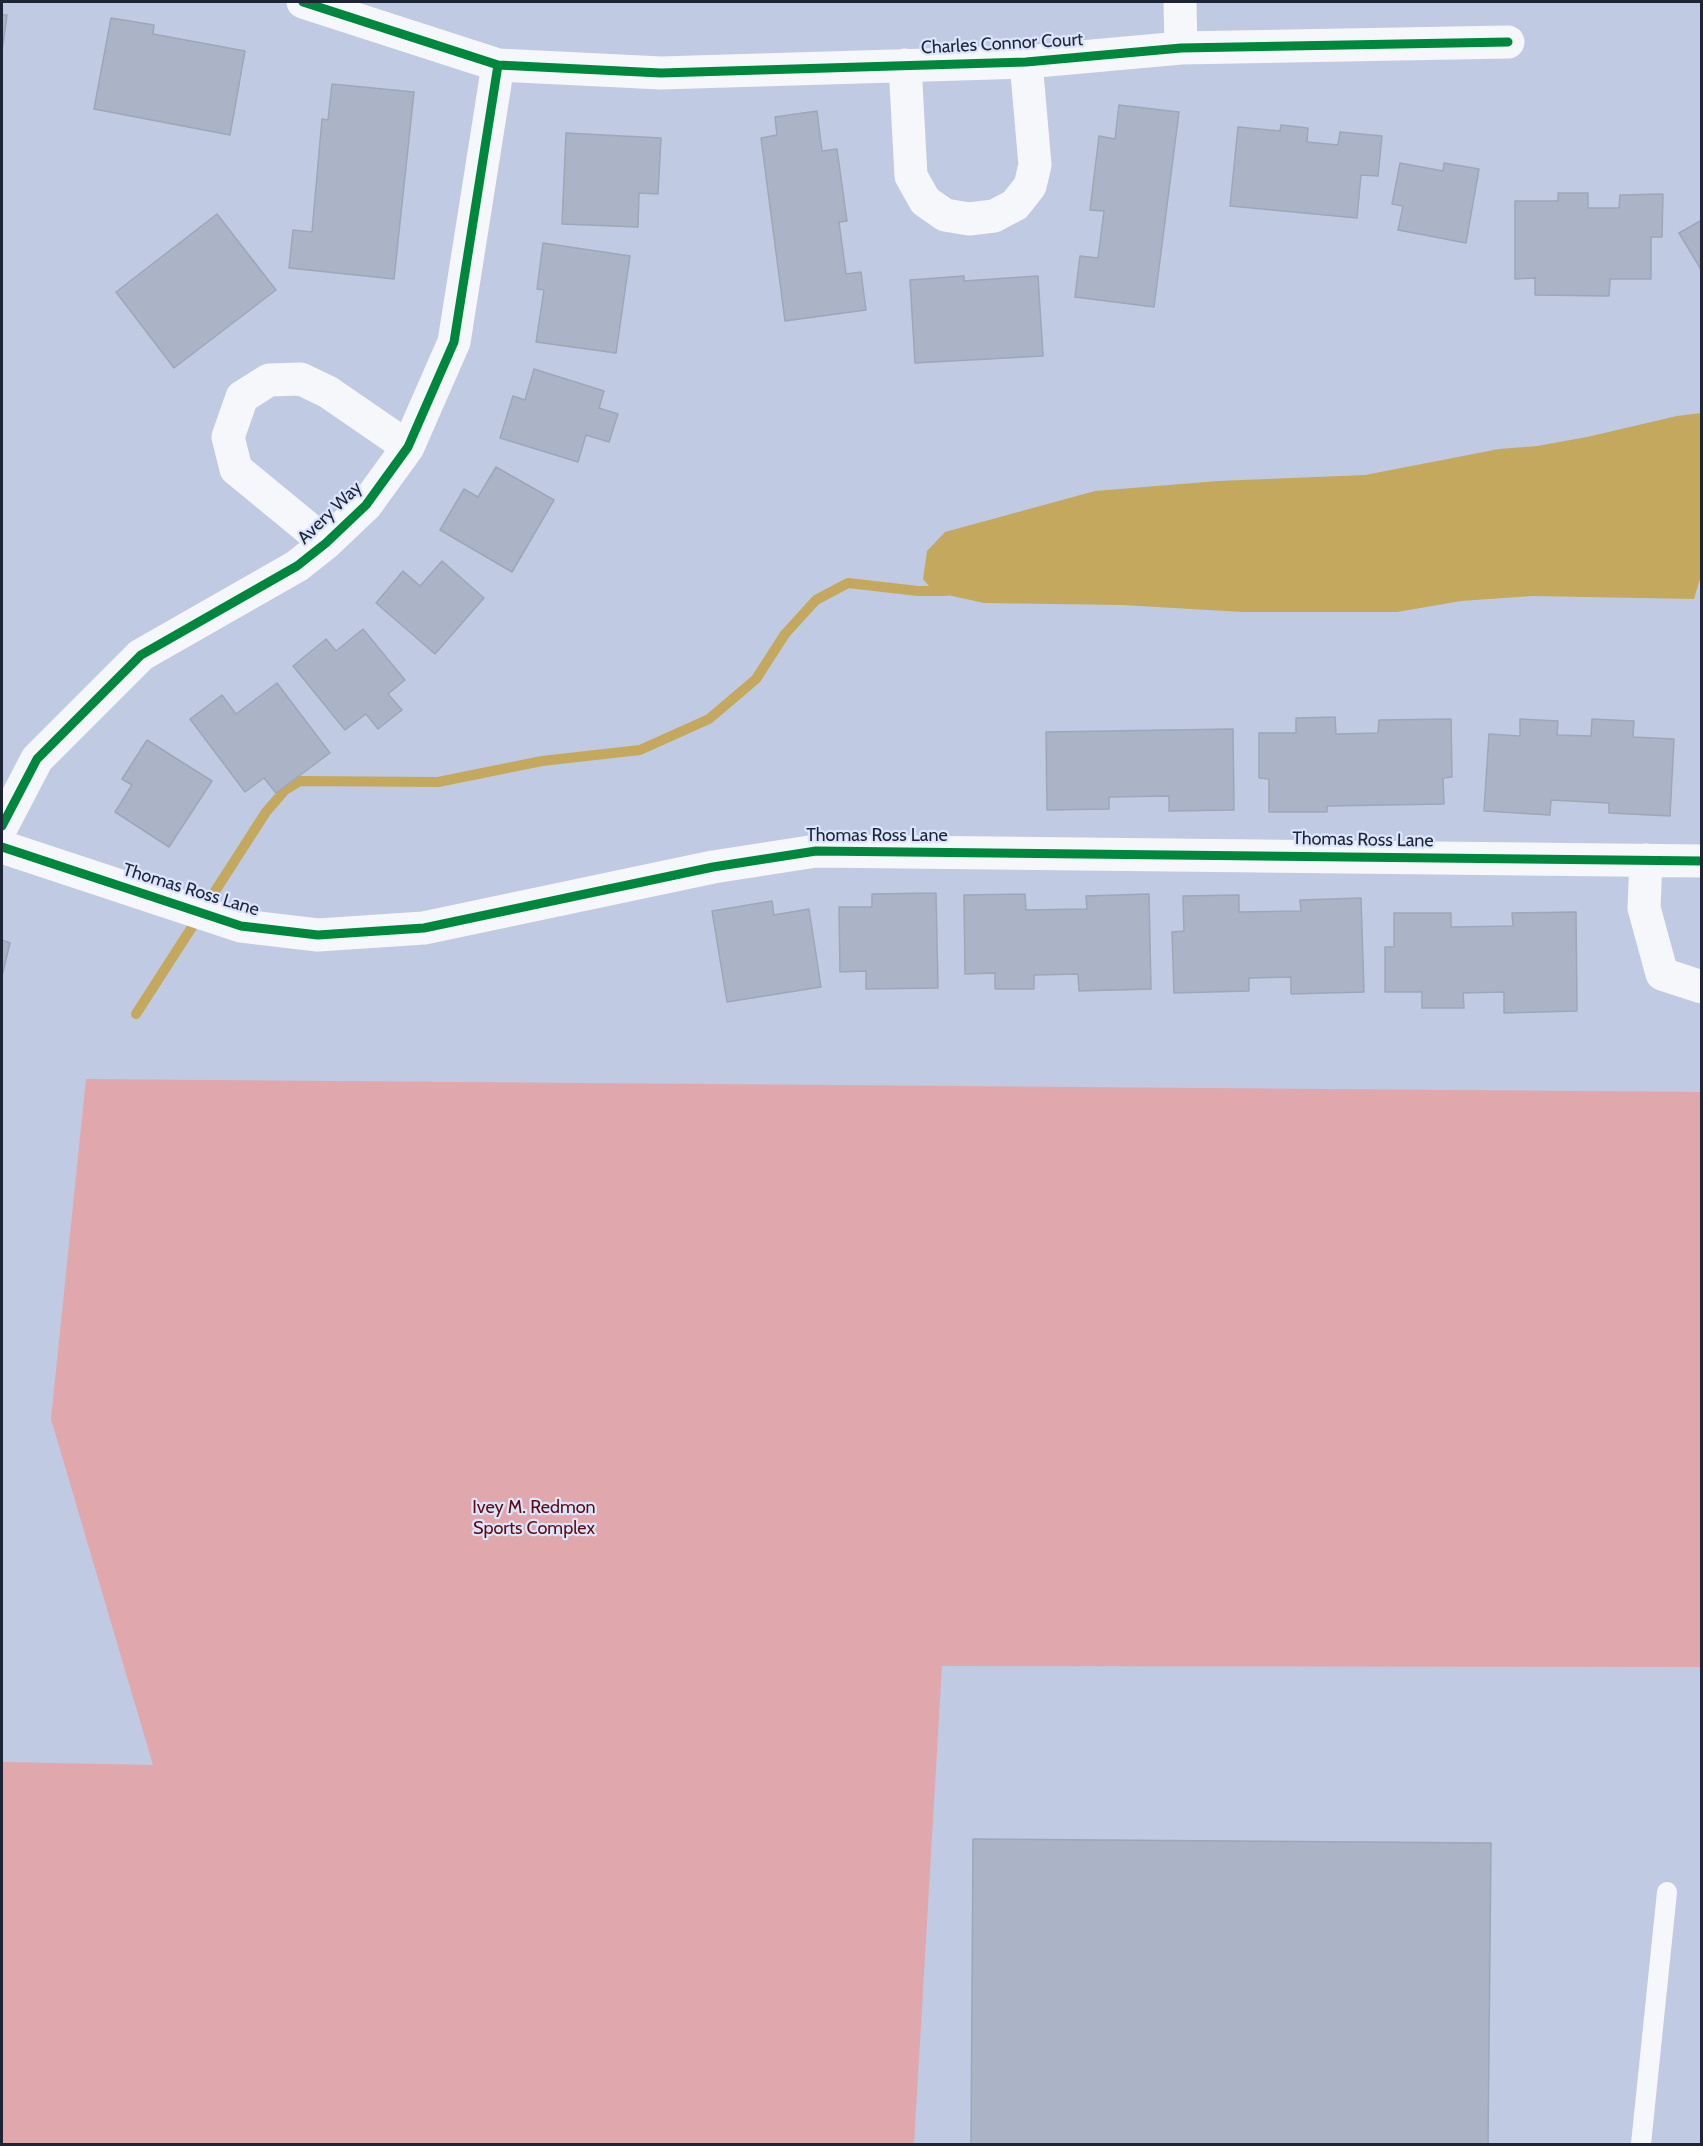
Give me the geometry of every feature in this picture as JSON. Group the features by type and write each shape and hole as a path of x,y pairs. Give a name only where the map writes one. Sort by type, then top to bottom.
{"street":[{"name":"Charles Connor Court","path":"303,2 498,65 661,73 1026,62 1181,48 1508,42"},
{"path":"1180,2 1181,48"},
{"path":"905,64 911,176 925,201 945,215 969,219 994,216 1015,204 1030,186 1035,165 1026,62"},
{"name":"Avery Way","path":"2,826 37,759 141,655 297,566 326,543 366,505 408,447 453,342 498,65"},
{"path":"326,543 236,468 228,437 242,397 269,380 302,379 328,392 408,447"},
{"name":"Thomas Ross Lane","path":"2,847 241,926 318,935 424,928 713,867 816,850 1701,861"},
{"path":"1646,860 1644,908 1662,974 1701,987"}],"lane":[{"path":"1641,2145 1667,1892"}],"green space":[{"name":"Ivey M. Redmon Sports Complex","path":"86,1079 1701,1092 1701,1667 942,1666 914,2144 2,2144 2,1762 153,1765 51,1419"}],"shaded area":[{"path":"1701,413 1702,572 1694,599 1532,596 1461,601 1397,612 1243,612 1122,605 984,603 934,592 923,579 927,551 945,532 1095,491 1218,481 1365,475 1499,449 1537,446 1587,437 1677,416"}],"building":[{"path":"2,15 7,15 2,52"},
{"path":"111,18 154,25 153,34 245,51 230,135 94,109"},
{"path":"332,84 414,92 394,279 289,268 293,230 312,232 322,119 328,120"},
{"path":"1119,105 1179,112 1154,307 1075,297 1080,256 1098,258 1104,211 1090,210 1099,136 1115,139"},
{"path":"817,111 822,151 837,149 847,221 839,222 846,274 861,272 866,310 785,321 761,138 777,135 775,117"},
{"path":"1281,125 1308,128 1307,142 1338,145 1340,132 1382,136 1378,176 1361,175 1357,218 1230,206 1238,127 1280,131"},
{"path":"566,133 661,138 658,194 639,193 638,227 562,224"},
{"path":"1400,163 1443,171 1444,163 1479,169 1466,243 1398,230 1403,206 1392,204"},
{"path":"1558,193 1588,193 1588,208 1619,208 1620,195 1663,194 1662,237 1651,237 1651,279 1610,279 1609,296 1535,295 1535,278 1515,279 1515,201 1558,201"},
{"path":"217,214 276,290 174,368 116,292"},
{"path":"1702,220 1702,271 1679,233"},
{"path":"543,243 630,256 616,353 536,342 544,290 537,289"},
{"path":"964,276 964,281 1038,276 1043,356 915,363 910,280"},
{"path":"534,369 604,391 599,408 618,414 609,442 586,435 578,462 500,438 513,396 525,400"},
{"path":"496,467 554,500 512,572 440,530 464,489 478,497"},
{"path":"442,561 484,598 435,654 376,603 403,571 420,586"},
{"path":"363,629 405,680 388,694 402,710 378,729 366,714 345,730 293,666 326,639 336,651"},
{"path":"277,683 330,753 276,793 264,778 245,792 190,719 222,695 236,714"},
{"path":"1335,717 1336,734 1378,733 1379,720 1451,719 1452,777 1443,778 1444,804 1327,806 1327,812 1269,812 1269,779 1259,778 1259,733 1296,733 1296,718"},
{"path":"1520,719 1558,721 1557,735 1591,736 1592,719 1634,721 1633,737 1674,739 1670,816 1609,813 1609,803 1551,800 1550,815 1484,811 1489,734 1520,736"},
{"path":"1233,729 1234,810 1169,811 1169,796 1109,797 1109,809 1047,810 1046,732"},
{"path":"147,740 212,781 169,847 115,812 132,785 122,779"},
{"path":"936,893 938,988 866,989 866,971 840,972 839,907 872,907 872,894"},
{"path":"1025,894 1026,910 1087,909 1086,896 1149,894 1151,989 1079,991 1078,974 1034,975 1034,989 995,989 995,973 965,974 964,895"},
{"path":"1239,895 1239,912 1301,911 1300,900 1361,898 1364,992 1291,994 1291,977 1249,978 1249,991 1174,993 1172,932 1184,931 1183,896"},
{"path":"772,901 774,915 809,909 821,987 727,1002 712,911"},
{"path":"1576,912 1577,1011 1504,1013 1504,992 1463,993 1464,1008 1422,1008 1422,992 1385,992 1385,947 1394,947 1394,913 1451,913 1451,927 1513,926 1512,913"},
{"path":"2,940 10,943 2,976"},
{"path":"973,1839 1491,1843 1488,2144 971,2144"}],"waterway":[{"path":"136,1014 266,812 285,790 300,781 438,782 542,761 640,750 709,719 756,679 785,634 816,600 848,583 918,591 946,591"}],"cycle path":[{"path":"303,2 498,65 661,73 1026,62 1181,48 1508,42"},
{"path":"2,826 37,759 141,655 297,566 326,543 366,505 408,447 454,342 498,65"},
{"path":"2,847 241,926 318,935 424,928 713,867 816,851 1702,861"}]}
